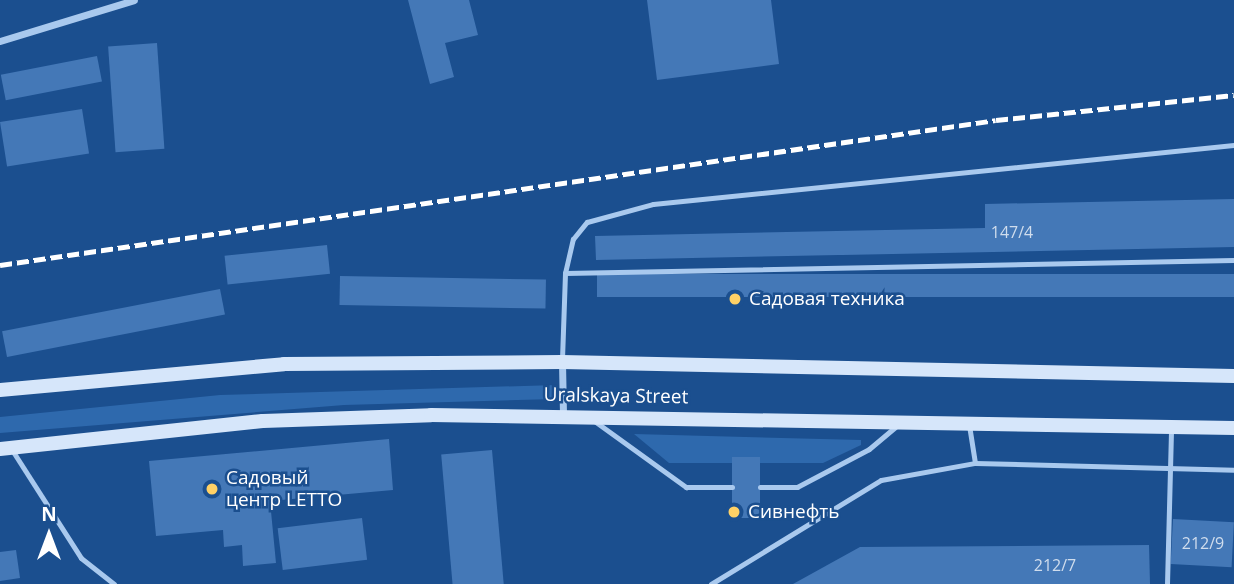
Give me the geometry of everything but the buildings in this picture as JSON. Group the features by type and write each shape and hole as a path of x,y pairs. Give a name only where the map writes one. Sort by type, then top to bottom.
{"main road":[{"name":"Uralskaya Street","path":"0,390 284,364 562,362 1234,376"},
{"name":"Uralskaya Street","path":"5,448 263,421 585,414 1234,428"}],"street":[{"path":"0,41 134,0"},
{"path":"562,362 563,415"}],"lane":[{"path":"562,362 565,273 573,239 587,222 653,204 1234,145"},
{"path":"565,273 1234,260"},
{"path":"585,414 686,487 732,487"},
{"path":"760,487 797,487 869,449 902,421"},
{"path":"969,422 975,463"},
{"path":"1167,584 1171,427"},
{"path":"5,448 81,558 114,584"},
{"path":"711,584 881,480 975,463 1234,470"}],"shaded area":[{"path":"556,385 555,399 344,405 0,433 0,417 220,395"},
{"path":"634,434 861,440 861,445 823,463 669,463"}],"railway":[{"path":"0,265 996,120 1234,95"}],"place":[{"name":"Садовая техника","path":"735,299"},
{"name":"Садовый центр LETTO","path":"212,489"},
{"name":"Сивнефть","path":"734,512"}]}
